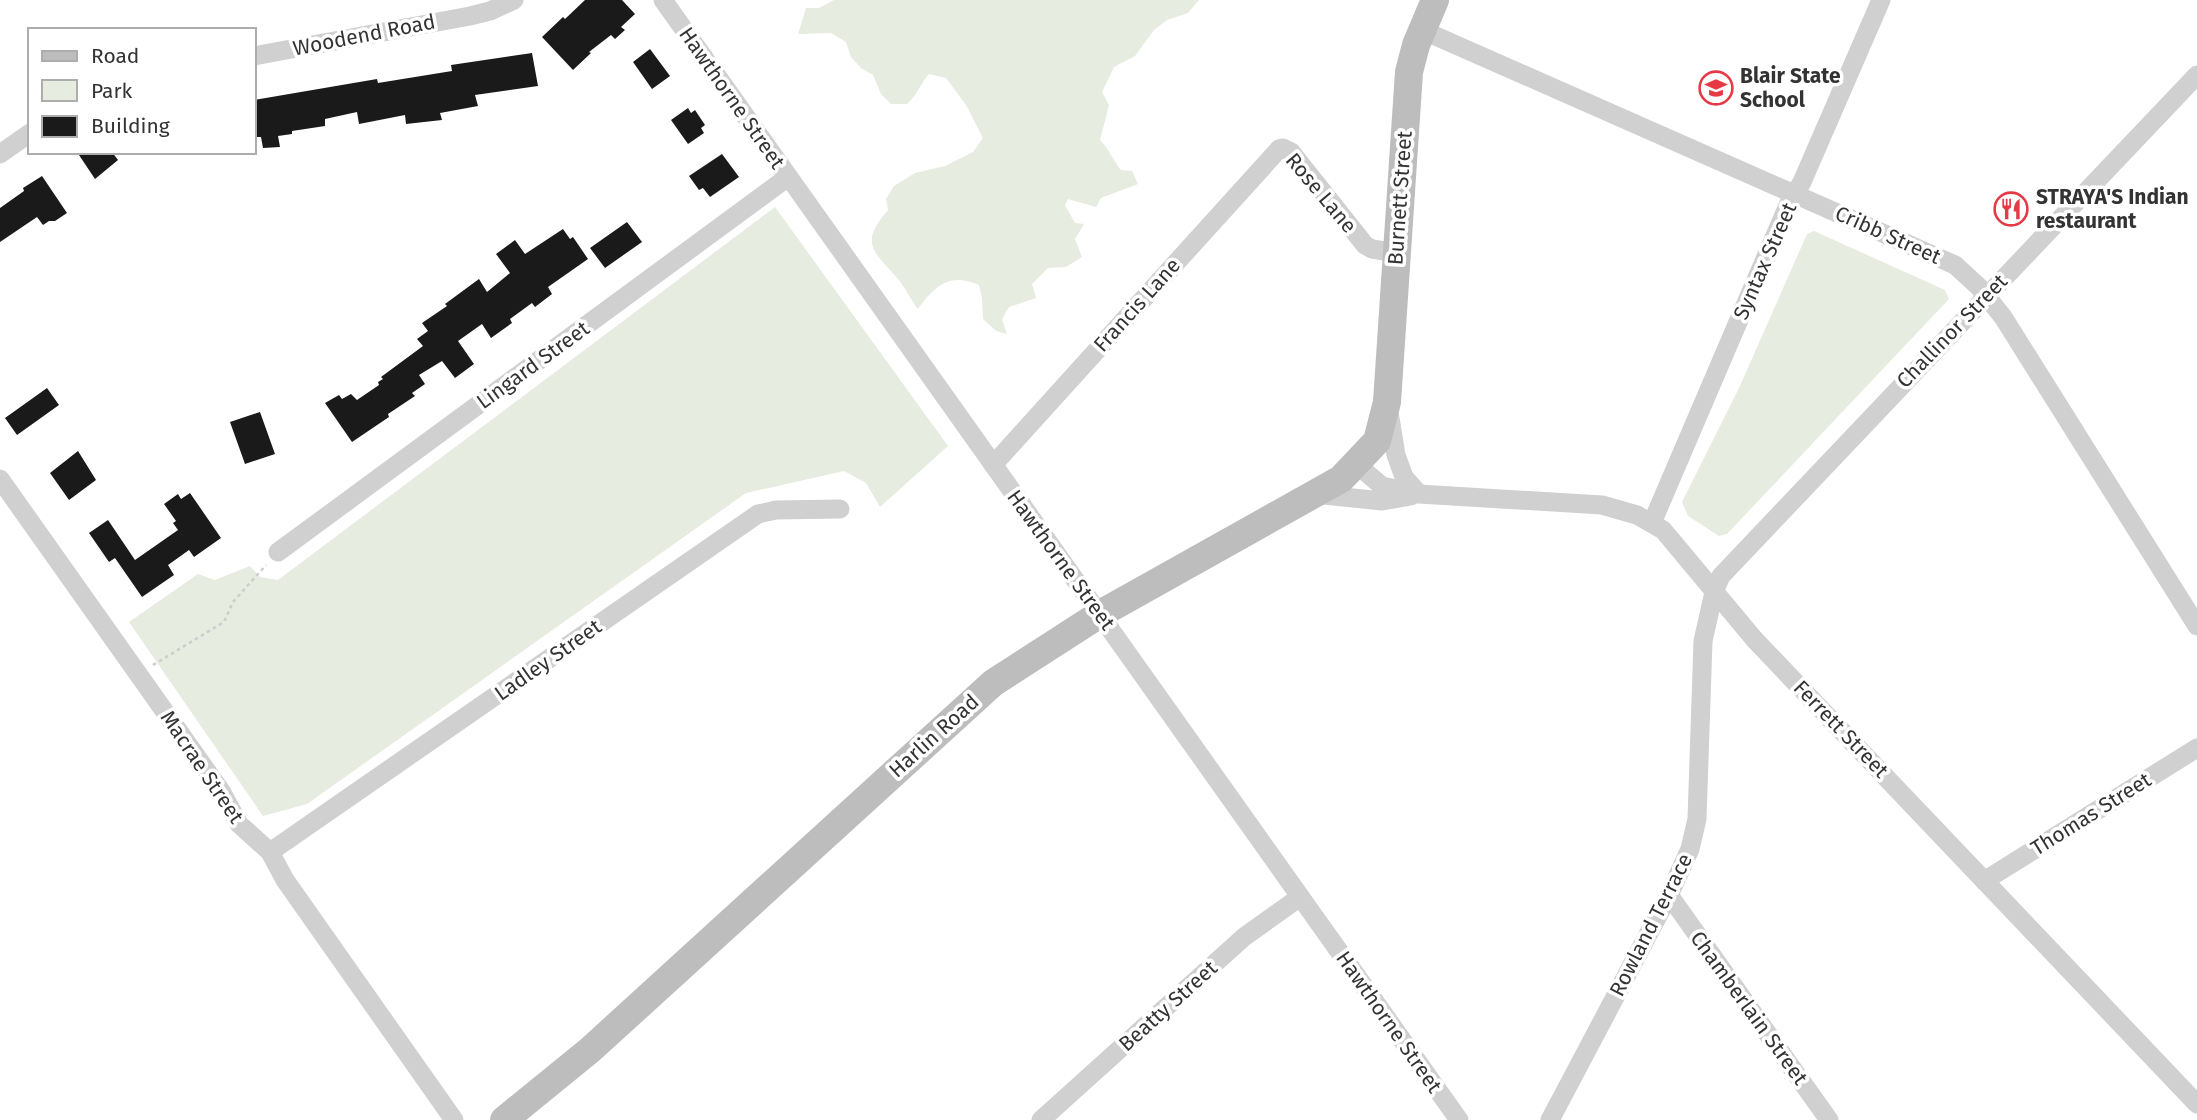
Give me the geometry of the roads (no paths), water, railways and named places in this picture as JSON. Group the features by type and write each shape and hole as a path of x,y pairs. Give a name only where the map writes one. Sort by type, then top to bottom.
{"main road":[{"name":"Burnett Street","path":"1387,402 1409,72 1435,0"},
{"name":"Harlin Road","path":"504,1120 590,1050 974,699 1012,670 1100,614 1341,479 1377,441 1387,402"},
{"path":"526,1120 590,1050"}],"street":[{"name":"Woodend Road","path":"256,56 470,16 514,0"},
{"name":"Hawthorne Street","path":"663,0 1459,1120"},
{"name":"Syntax Street","path":"1652,523 1881,0"},
{"name":"Cribb Street","path":"1422,30 1946,260 1963,271 2003,317 2197,625"},
{"name":"Challinor Street","path":"1714,592 1728,567 2197,75"},
{"path":"0,154 28,135"},
{"name":"Rose Lane","path":"1283,148 1291,152 1359,239 1372,249 1397,253"},
{"name":"Francis Lane","path":"993,465 1276,152 1283,148"},
{"name":"Lingard Street","path":"278,552 788,177"},
{"path":"1387,402 1396,456 1404,477 1419,494"},
{"name":"Ferrett Street","path":"1356,464 1382,485 1419,494 1602,505 1628,512 1652,523 1673,540 1755,640 2197,1104"},
{"name":"Macrae Street","path":"0,479 221,791 239,824 270,852 285,880 454,1120"},
{"path":"1314,494 1382,501 1419,494"},
{"name":"Ladley Street","path":"270,852 758,514 776,510 839,509"},
{"name":"Rowland Terrace","path":"1550,1120 1690,849 1696,829 1703,641 1714,592"},
{"name":"Thomas Street","path":"1984,881 2197,748"},
{"name":"Chamberlain Street","path":"1668,895 1829,1120"},
{"name":"Beatty Street","path":"1041,1120 1244,937 1300,897"}],"place":[{"name":"Blair State School","path":"1716,88"},
{"name":"STRAYA'S Indian restaurant","path":"2011,209"}]}
